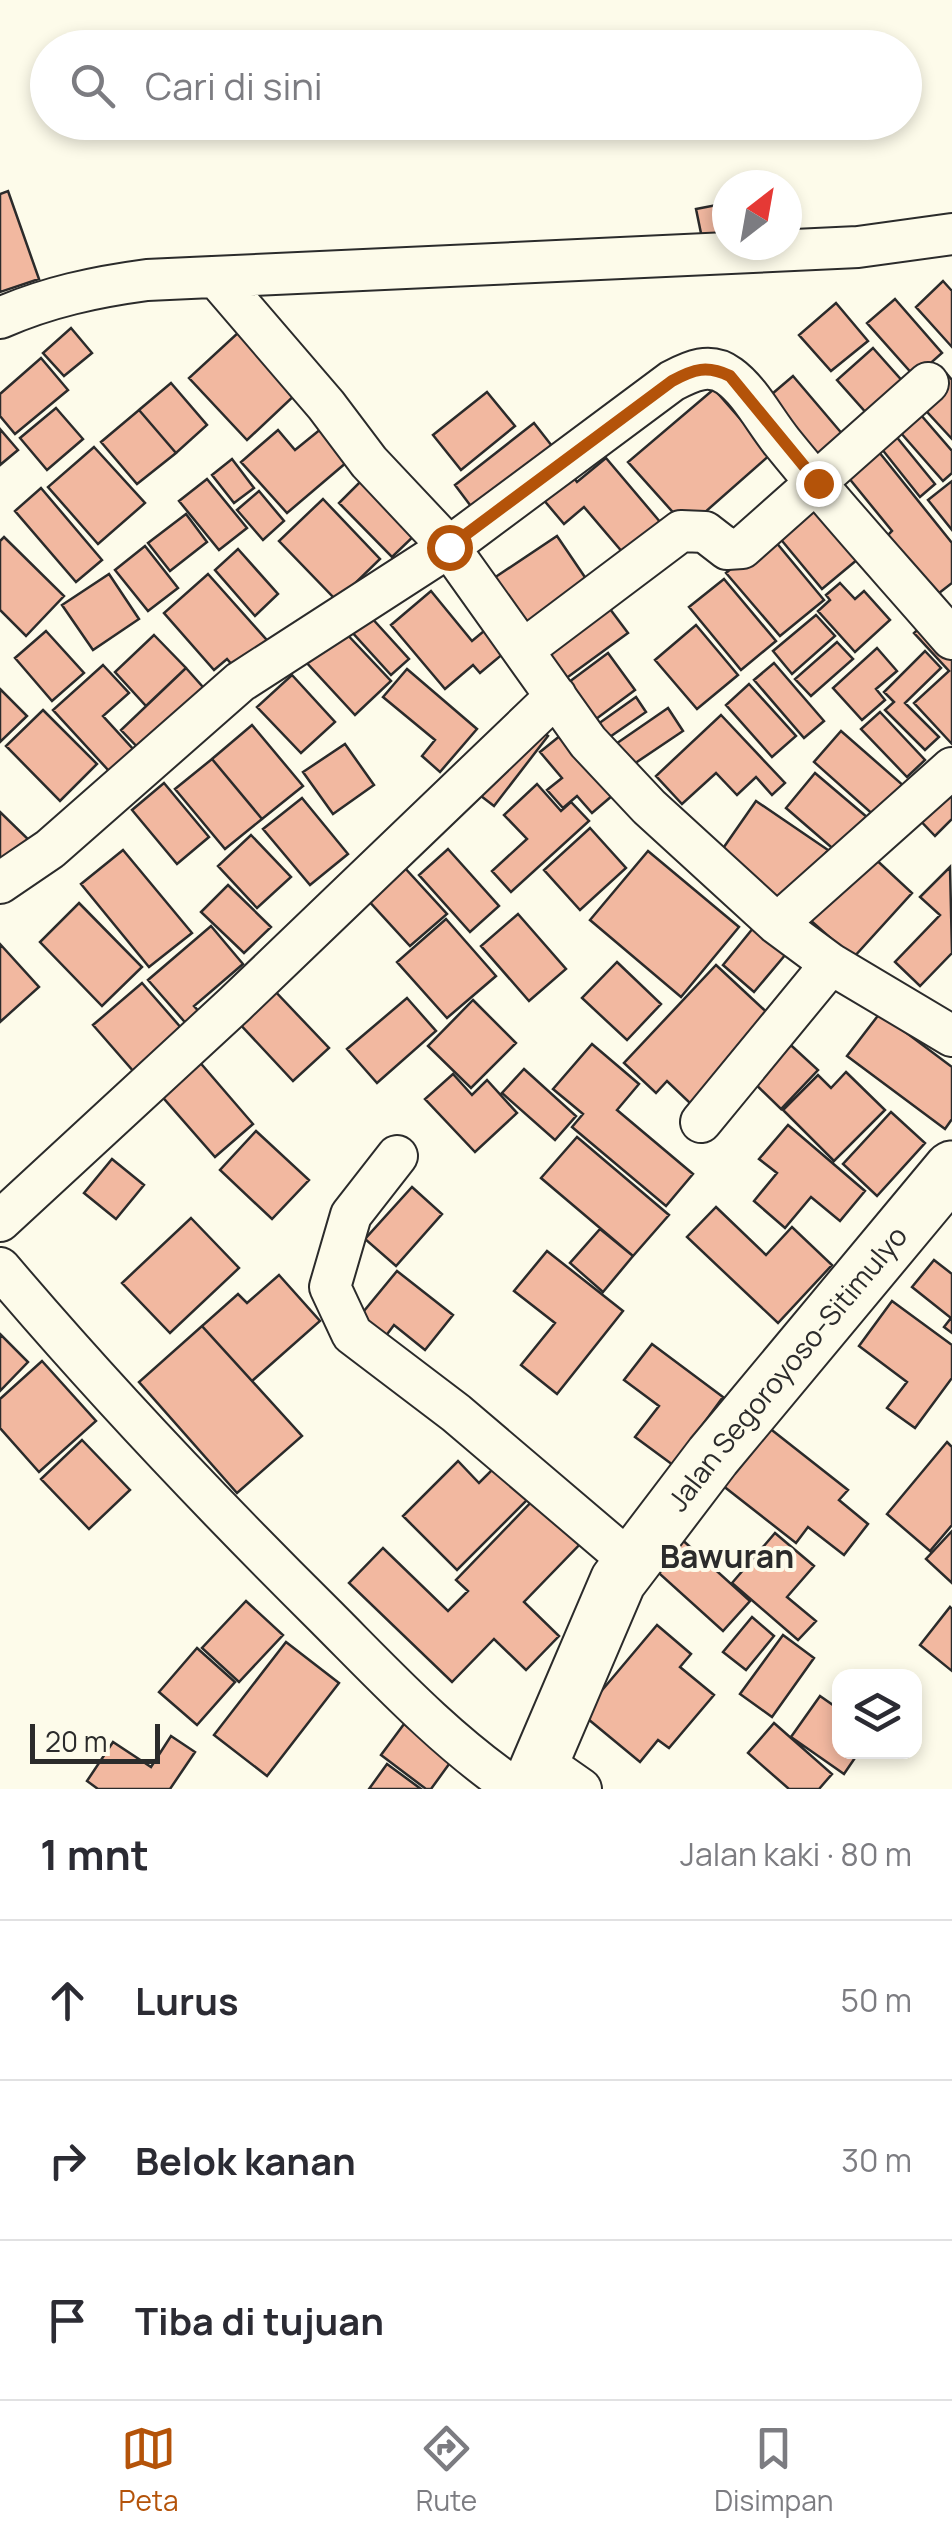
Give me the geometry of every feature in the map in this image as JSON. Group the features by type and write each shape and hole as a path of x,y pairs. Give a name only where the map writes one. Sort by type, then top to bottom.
{"main road":[{"name":"Jalan Segoroyoso-Sitimulyo","path":"542,1782 603,1609 630,1562 713,1456 952,1170"}],"street":[{"path":"0,318 34,303 87,288 146,280 858,247 952,234"},
{"path":"216,277 326,404 368,462 449,547 588,742 649,807 777,924 831,964 952,1036"},
{"path":"0,883 50,849 240,682 449,547 672,381 695,369 716,370 730,376 952,638"},
{"path":"523,650 681,531 704,532 727,549 736,550 818,483 928,383"},
{"path":"0,1221 556,696"},
{"path":"777,924 952,768"},
{"path":"702,1122 831,964"},
{"path":"397,1156 352,1215 330,1288 352,1334 456,1413 630,1562"},
{"path":"0,1268 82,1364 419,1709 466,1752 542,1782"}],"building":[{"path":"8,191 39,279 0,292 0,194"},
{"path":"712,206 712,241 703,243 696,209"},
{"path":"943,281 952,291 952,347 916,307"},
{"path":"895,299 942,353 915,377 867,323"},
{"path":"836,303 868,341 831,371 799,335"},
{"path":"71,328 92,353 64,376 43,353"},
{"path":"240,331 297,393 247,440 189,378"},
{"path":"873,348 913,393 877,425 837,380"},
{"path":"41,358 68,390 15,434 0,416 0,394"},
{"path":"947,374 952,380 952,439 917,401"},
{"path":"793,376 850,443 822,466 765,400"},
{"path":"171,383 207,425 176,453 139,410"},
{"path":"714,389 771,454 687,528 628,462"},
{"path":"487,392 515,426 461,470 433,435"},
{"path":"914,407 952,451 952,473 943,481 893,424"},
{"path":"56,408 83,439 47,470 20,438"},
{"path":"139,410 176,453 137,484 101,442"},
{"path":"534,423 559,455 479,517 455,485"},
{"path":"327,424 354,456 287,513 241,462 278,430 295,450"},
{"path":"0,429 18,450 0,465"},
{"path":"895,435 935,484 920,497 881,448"},
{"path":"94,447 145,503 98,544 48,487"},
{"path":"879,452 952,543 952,583 934,597 886,537 892,531 848,477"},
{"path":"606,458 661,523 624,554 584,507 564,524 542,498 571,474 577,482"},
{"path":"232,459 254,488 234,503 212,475"},
{"path":"365,477 418,532 392,557 339,503"},
{"path":"207,479 247,528 219,550 179,501"},
{"path":"952,481 952,530 928,500"},
{"path":"41,488 102,560 76,582 15,511"},
{"path":"259,491 284,521 263,540 237,510"},
{"path":"323,499 380,559 337,601 279,541"},
{"path":"819,501 864,554 822,589 778,536"},
{"path":"186,514 207,542 170,571 148,543"},
{"path":"770,535 824,600 780,636 726,573"},
{"path":"557,536 595,592 526,638 488,582"},
{"path":"4,537 64,596 26,636 0,610 0,541"},
{"path":"145,546 178,588 148,611 115,570"},
{"path":"238,549 278,594 255,616 215,570"},
{"path":"109,574 139,619 93,650 62,605"},
{"path":"208,574 273,647 241,675 227,659 214,670 164,613"},
{"path":"724,579 776,641 741,670 689,607"},
{"path":"840,583 855,599 864,591 890,620 855,652 818,611 830,600 826,595"},
{"path":"431,591 472,641 484,631 504,653 480,673 473,665 445,689 391,625"},
{"path":"604,601 628,633 561,682 538,650"},
{"path":"369,615 409,659 391,675 351,631"},
{"path":"816,615 835,636 792,674 773,651"},
{"path":"926,622 952,650 952,744 914,703 949,671 914,633"},
{"path":"696,625 738,675 697,709 655,660"},
{"path":"342,629 391,681 355,715 306,662"},
{"path":"46,631 84,673 52,701 15,658"},
{"path":"154,635 186,668 146,706 115,672"},
{"path":"837,642 853,659 811,696 795,679"},
{"path":"877,648 897,671 876,689 885,700 862,720 833,688"},
{"path":"925,651 941,668 905,703 939,737 925,750 885,710 894,702 884,692"},
{"path":"608,653 635,690 592,722 565,685"},
{"path":"774,663 824,721 804,738 754,680"},
{"path":"103,665 129,693 103,716 144,761 120,783 53,710"},
{"path":"186,668 210,695 145,755 121,730"},
{"path":"407,669 477,729 440,772 422,756 435,740 383,697"},
{"path":"292,675 335,722 301,753 257,707"},
{"path":"749,684 796,736 772,757 726,705"},
{"path":"0,689 27,716 0,742"},
{"path":"636,697 646,712 601,743 591,729"},
{"path":"668,708 683,731 622,772 607,750"},
{"path":"43,710 97,764 60,801 6,746"},
{"path":"880,712 925,760 907,777 861,729"},
{"path":"721,715 785,783 772,795 756,777 737,795 716,773 682,804 656,776"},
{"path":"252,725 303,786 262,819 212,759"},
{"path":"535,725 548,736 494,806 481,796"},
{"path":"841,731 905,787 877,818 814,762"},
{"path":"561,735 613,795 592,813 577,796 563,808 547,790 562,778 540,752"},
{"path":"345,744 374,785 333,814 303,772"},
{"path":"212,759 262,819 225,849 175,789"},
{"path":"815,773 868,818 838,853 786,808"},
{"path":"164,783 209,837 177,864 132,810"},
{"path":"537,784 561,811 571,802 589,821 511,892 492,871 527,839 504,815"},
{"path":"943,786 952,795 952,819 935,836 914,814"},
{"path":"302,798 348,854 310,885 263,829"},
{"path":"756,801 828,850 788,907 717,857"},
{"path":"0,812 33,844 0,877"},
{"path":"590,828 626,868 580,910 544,870"},
{"path":"251,835 291,877 257,908 218,866"},
{"path":"448,849 499,906 470,932 419,875"},
{"path":"123,850 192,933 149,967 81,884"},
{"path":"648,851 739,927 681,997 590,920"},
{"path":"870,854 912,893 853,958 809,919"},
{"path":"404,867 447,914 410,946 367,899"},
{"path":"950,867 952,953 920,986 895,962 940,915 920,897"},
{"path":"228,885 271,927 244,953 201,912"},
{"path":"79,903 142,967 102,1006 40,942"},
{"path":"518,914 566,969 529,1001 481,946"},
{"path":"446,919 496,976 447,1018 397,962"},
{"path":"211,926 243,964 194,1006 203,1016 190,1028 148,980"},
{"path":"754,927 786,954 754,992 723,965"},
{"path":"0,944 39,987 0,1022"},
{"path":"617,962 661,1004 627,1040 582,998"},
{"path":"716,965 774,1019 692,1105 667,1081 656,1093 624,1063"},
{"path":"142,983 190,1038 141,1080 93,1025"},
{"path":"272,988 329,1048 293,1081 237,1021"},
{"path":"407,998 436,1031 377,1083 347,1049"},
{"path":"473,1000 516,1043 471,1088 428,1046"},
{"path":"880,1013 952,1067 952,1119 945,1129 847,1056"},
{"path":"782,1037 818,1070 781,1109 746,1075"},
{"path":"592,1044 639,1084 617,1110 693,1174 666,1206 572,1127 583,1114 553,1089"},
{"path":"197,1059 253,1124 215,1157 159,1093"},
{"path":"524,1069 576,1116 555,1140 502,1093"},
{"path":"846,1072 885,1110 834,1161 783,1110 818,1075 831,1088"},
{"path":"453,1074 472,1095 487,1080 517,1113 475,1152 425,1099"},
{"path":"891,1112 925,1143 877,1196 843,1164"},
{"path":"788,1125 865,1191 840,1221 811,1197 785,1228 754,1201 777,1173 759,1159"},
{"path":"256,1131 309,1180 272,1219 220,1170"},
{"path":"577,1137 669,1215 633,1256 541,1178"},
{"path":"112,1159 144,1185 116,1219 84,1193"},
{"path":"412,1187 442,1214 396,1266 365,1239"},
{"path":"716,1207 766,1255 792,1227 832,1265 778,1323 687,1237"},
{"path":"191,1218 239,1268 170,1333 122,1283"},
{"path":"600,1229 633,1256 603,1292 570,1263"},
{"path":"547,1251 623,1311 557,1394 521,1365 555,1323 514,1291"},
{"path":"934,1260 952,1274 952,1333 944,1327 951,1318 912,1287"},
{"path":"397,1271 453,1315 425,1350 394,1325 385,1337 359,1317"},
{"path":"279,1275 320,1321 252,1381 202,1326 238,1294 247,1303"},
{"path":"892,1301 952,1345 952,1378 915,1428 887,1408 907,1382 859,1346"},
{"path":"202,1326 302,1436 237,1493 139,1382"},
{"path":"0,1334 28,1362 0,1391"},
{"path":"652,1344 723,1397 673,1465 635,1437 659,1406 624,1380"},
{"path":"42,1361 96,1421 39,1472 0,1428 0,1399"},
{"path":"768,1427 848,1490 839,1500 868,1524 844,1555 808,1527 796,1543 722,1485"},
{"path":"82,1440 130,1490 89,1529 41,1479"},
{"path":"947,1442 952,1447 952,1525 930,1551 887,1514"},
{"path":"502,1460 534,1493 457,1570 403,1516 458,1461 479,1483"},
{"path":"538,1495 584,1540 524,1602 559,1636 526,1670 494,1639 452,1682 349,1583 383,1548 448,1611 468,1591 456,1580"},
{"path":"952,1531 952,1583 926,1559"},
{"path":"775,1533 814,1566 787,1597 816,1621 798,1640 732,1583"},
{"path":"678,1536 750,1601 723,1631 651,1566"},
{"path":"246,1601 283,1635 239,1682 202,1648"},
{"path":"952,1609 952,1671 920,1645"},
{"path":"752,1617 774,1636 746,1670 723,1652"},
{"path":"657,1625 691,1654 680,1667 714,1695 669,1748 658,1740 640,1762 582,1714"},
{"path":"783,1635 814,1658 772,1717 740,1694"},
{"path":"286,1642 339,1683 267,1776 214,1735"},
{"path":"197,1648 235,1682 197,1725 159,1692"},
{"path":"820,1696 832,1704 832,1759 854,1759 844,1774 791,1737"},
{"path":"774,1723 832,1774 819,1789 789,1789 748,1753"},
{"path":"404,1724 452,1760 431,1789 381,1755"},
{"path":"171,1736 195,1752 170,1789 98,1789 87,1781 113,1742 151,1767"},
{"path":"387,1764 421,1789 369,1789"}],"district":[{"name":"Bawuran","path":"727,1557"}],"route":[{"path":"449,547 672,381 695,369 716,370 730,376 818,483"}]}
